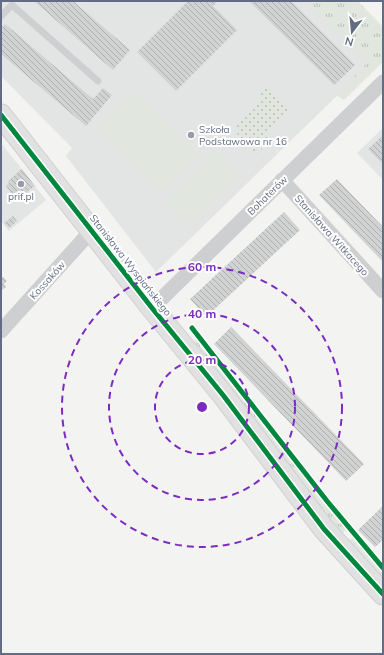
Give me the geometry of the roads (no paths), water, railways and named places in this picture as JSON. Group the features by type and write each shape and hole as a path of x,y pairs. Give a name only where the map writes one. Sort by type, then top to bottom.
{"street":[{"name":"Bohaterów","path":"152,308 383,82"},
{"name":"Stanisława Wyspiańskiego","path":"1,115 152,308 223,395 324,529 383,594"},
{"name":"Stanisława Witkacego","path":"282,180 383,291"},
{"name":"Kossaków","path":"1,331 92,230"}],"lane":[{"path":"1,16 12,5 98,81"}],"place":[{"name":"Szkoła Podstawowa nr 16","path":"191,135"},
{"name":"prif.pl","path":"21,184"}]}
